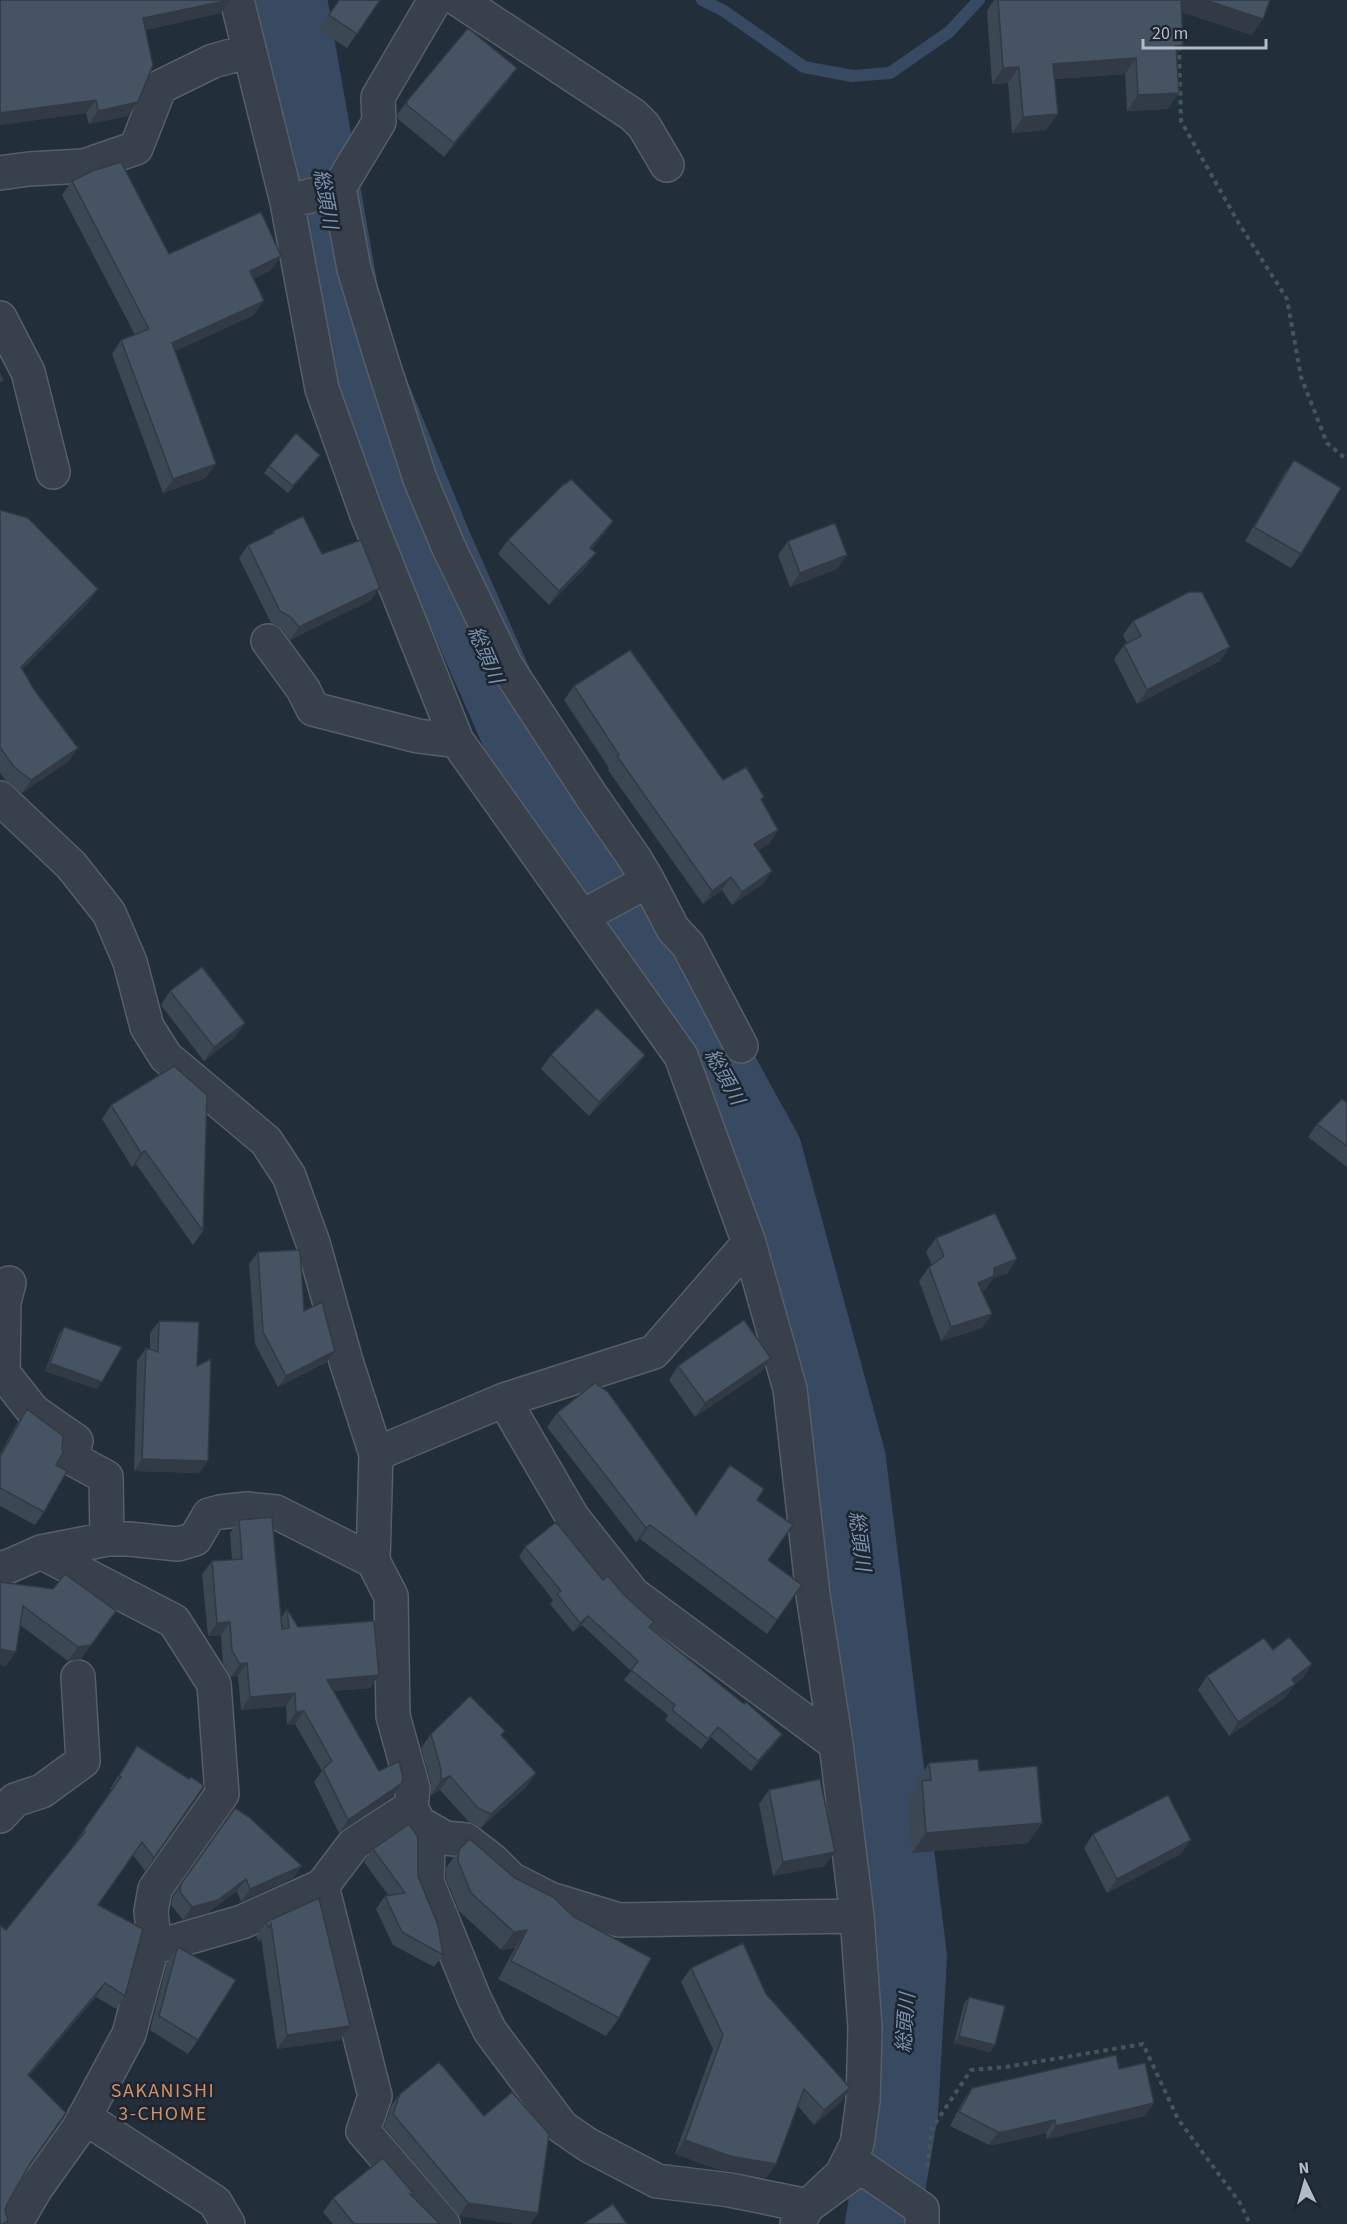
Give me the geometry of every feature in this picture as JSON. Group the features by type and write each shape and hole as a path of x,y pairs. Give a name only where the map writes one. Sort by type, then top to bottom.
{"street":[{"path":"237,0 287,202 322,389 366,515 457,741 681,1056 749,1243 790,1389 813,1595 836,1744 857,1916 865,2028 863,2101 857,2144 842,2174 802,2215"},
{"path":"435,0 378,97 379,122 339,188 354,269 420,479 448,546 505,664 648,881 673,929 688,945 741,1046"},
{"path":"459,0 633,115 644,126 667,165"},
{"path":"0,173 84,166 136,148 160,87 213,61 249,51"},
{"path":"287,202 339,188"},
{"path":"0,318 28,372 52,472"},
{"path":"268,641 303,689 313,709 418,736 457,741"},
{"path":"0,798 71,865 109,913 130,962 147,1027 166,1058 266,1141 289,1176 313,1243 345,1362 376,1454 373,1561 391,1596 393,1716 413,1788 414,1815 428,1843 427,1882 474,1998 490,2031 562,2127 588,2145 657,2181 730,2190 802,2215"},
{"path":"583,916 648,881"},
{"path":"376,1454 504,1400 654,1352 749,1243"},
{"path":"9,1283 4,1302 3,1373 33,1412 76,1441 71,1458 106,1477 107,1539"},
{"path":"504,1400 573,1518 633,1594 836,1744"},
{"path":"0,1568 41,1552 107,1539 178,1544 195,1539 209,1515 247,1509 276,1512 373,1561"},
{"path":"15,2224 36,2188 78,2128 129,2034 154,1940 151,1911 156,1889 222,1794 214,1684 174,1621 41,1552"},
{"path":"0,1816 15,1800 42,1791 83,1761 78,1677"},
{"path":"414,1815 445,1838 466,1840 511,1879 550,1899 619,1920 857,1916"},
{"path":"152,1948 242,1922 322,1886 354,1844 414,1815"},
{"path":"322,1886 375,2096 363,2131 443,2224"},
{"path":"84,2117 215,2202 228,2224"},
{"path":"802,2215 861,2167 922,2217"}],"path":[{"path":"1178,35 1181,121 1238,222 1287,299 1301,377 1327,443 1347,460"},
{"path":"922,2217 932,2128 971,2070 1006,2067 1143,2044 1178,2119 1240,2203 1251,2224"}],"building":[{"path":"0,0 230,0 143,18 153,65 138,102 98,111 96,100 0,113"},
{"path":"339,0 380,0 357,34 329,15"},
{"path":"998,0 1181,0 1183,45 1176,46 1179,93 1138,95 1136,58 1053,64 1058,114 1023,117 1019,67 1003,68"},
{"path":"1205,0 1270,0 1263,19"},
{"path":"468,28 517,68 454,143 407,105 407,101"},
{"path":"121,162 169,254 261,212 281,256 250,271 264,301 172,343 216,464 173,479 121,340 149,329 72,181 92,171"},
{"path":"296,433 320,455 293,486 269,466"},
{"path":"1294,460 1341,488 1301,554 1254,527"},
{"path":"571,479 613,521 590,548 596,553 559,591 508,540"},
{"path":"0,510 28,518 98,589 21,667 35,691 78,748 31,780 14,767 0,747"},
{"path":"303,516 322,554 361,540 380,588 299,627 291,617 280,611 248,545"},
{"path":"835,523 847,555 800,573 788,541"},
{"path":"1189,592 1202,592 1230,647 1147,690 1124,645 1141,636 1133,621"},
{"path":"630,650 723,780 746,767 764,797 761,799 778,830 754,844 772,871 742,892 731,877 712,891 617,756 619,755 574,686"},
{"path":"202,967 245,1023 214,1047 170,991"},
{"path":"597,1008 645,1055 599,1102 551,1055"},
{"path":"174,1066 207,1095 203,1231 145,1151 141,1153 111,1105"},
{"path":"1342,1099 1347,1103 1347,1146 1317,1124"},
{"path":"995,1213 1017,1259 994,1268 994,1276 978,1283 992,1314 951,1327 929,1267 944,1256 936,1238"},
{"path":"300,1250 304,1311 322,1302 335,1351 286,1376 263,1332 258,1252"},
{"path":"744,1320 771,1358 705,1403 678,1366"},
{"path":"159,1321 199,1322 197,1366 211,1359 208,1461 142,1459 146,1348 158,1352"},
{"path":"64,1327 122,1347 102,1382 50,1363"},
{"path":"595,1383 608,1392 696,1515 730,1465 764,1489 757,1500 793,1525 768,1560 802,1585 777,1620 650,1525 646,1528 557,1413"},
{"path":"27,1409 63,1436 63,1453 56,1465 67,1471 44,1512 0,1488 0,1457"},
{"path":"272,1517 282,1629 289,1628 287,1609 298,1627 374,1621 379,1675 327,1680 379,1771 399,1761 403,1777 402,1783 348,1820 323,1769 332,1761 304,1711 296,1712 295,1693 250,1697 247,1663 240,1664 232,1651 230,1622 217,1623 212,1561 242,1559 239,1520"},
{"path":"556,1522 603,1580 608,1576 625,1596 654,1622 649,1627 744,1704 746,1702 782,1734 758,1761 718,1727 708,1739 672,1710 675,1705 631,1670 638,1661 588,1616 580,1623 557,1594 561,1591 525,1547"},
{"path":"65,1574 116,1611 91,1645 78,1647 23,1606 16,1652 0,1649 0,1582 53,1589"},
{"path":"1289,1637 1312,1664 1292,1679 1295,1684 1238,1722 1207,1676 1264,1638 1273,1650"},
{"path":"470,1696 505,1731 501,1735 536,1773 491,1814 478,1808 450,1776 441,1780 441,1769 431,1734"},
{"path":"137,1746 204,1786 154,1858 142,1842 98,1905 143,1929 125,1996 105,1983 28,2075 66,2113 30,2164 8,2202 5,2210 8,2220 0,2224 0,1925 6,1930 85,1832 83,1831 121,1777 119,1776"},
{"path":"978,1759 979,1771 1037,1766 1042,1823 926,1833 922,1781 931,1780 929,1763"},
{"path":"820,1779 835,1852 783,1862 769,1790"},
{"path":"1168,1795 1191,1840 1117,1879 1093,1834"},
{"path":"235,1808 249,1817 302,1866 250,1889 246,1879 218,1900 192,1907 180,1892 181,1884"},
{"path":"409,1824 418,1837 418,1876 438,1925 443,1955 402,1932 385,1896 405,1893 373,1849"},
{"path":"468,1840 471,1840 515,1878 553,1897 574,1917 651,1958 619,2018 511,1961 527,1930 514,1932 471,1893 458,1861 459,1850"},
{"path":"319,1898 350,2026 287,2035 271,1924 269,1928 266,1922"},
{"path":"743,1943 766,1994 850,2088 824,2110 804,2089 776,2164 730,2156 685,2140 723,2035 691,1968"},
{"path":"180,1948 236,1980 198,2040 159,2016 177,1949"},
{"path":"969,1997 1005,2006 995,2045 959,2036"},
{"path":"1116,2055 1119,2069 1145,2063 1154,2103 1056,2126 1055,2120 1003,2132 998,2132 959,2112 972,2088"},
{"path":"439,2062 484,2116 512,2092 549,2134 538,2213 468,2203 393,2114 400,2094"},
{"path":"383,2158 415,2195 410,2194 440,2224 354,2224 333,2198"},
{"path":"613,2204 627,2224 583,2224"}],"waterway":[{"name":"総頭川","path":"290,0 349,336 435,545 527,754 615,879 765,1151 849,1460 910,1957 901,2113 882,2224"},
{"path":"702,0 724,11 804,67 852,76 890,73 949,32 979,0"}],"district":[{"name":"SAKANISHI 3-CHOME","path":"163,2102"}]}
